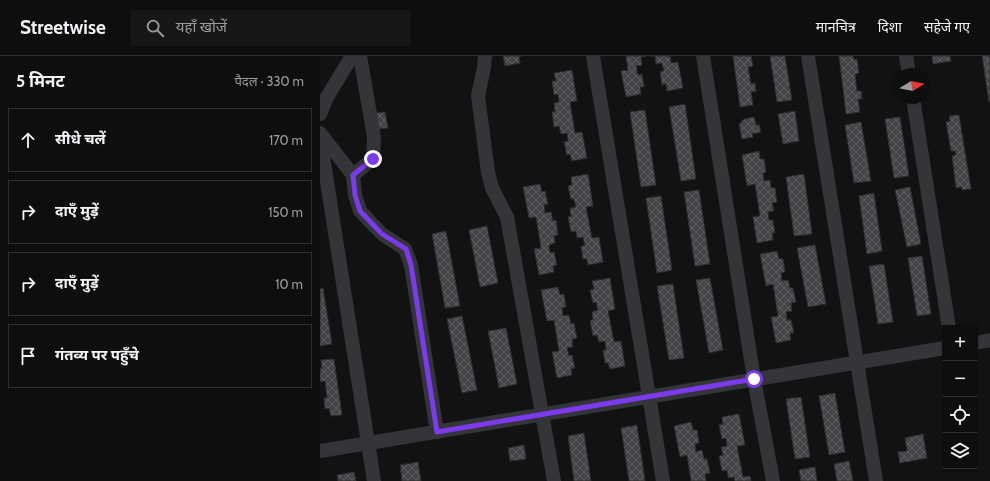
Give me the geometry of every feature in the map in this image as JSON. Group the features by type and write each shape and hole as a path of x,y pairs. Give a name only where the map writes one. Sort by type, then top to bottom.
{"street":[{"path":"320,114 327,97 352,56"},
{"path":"353,175 373,159 374,137 360,56"},
{"path":"485,56 478,96 488,172 495,195 507,217 554,481"},
{"path":"593,56 664,481"},
{"path":"703,56 754,379 773,481"},
{"path":"808,56 876,481"},
{"path":"906,56 908,68"},
{"path":"914,104 949,325"},
{"path":"320,133 353,175 355,195 360,211 382,234 406,249 411,265 437,432"},
{"path":"320,137 374,481"},
{"path":"978,342 990,340"},
{"path":"320,451 942,348"}],"building":[{"path":"503,56 519,56 520,63 505,66"},
{"path":"626,56 646,56 641,57 642,65 636,66 638,75 642,74 644,87 640,87 641,94 626,97 621,71 628,70"},
{"path":"655,56 670,56 671,63 678,62 683,88 667,91 666,84 662,85 660,72 664,71 662,63 656,64"},
{"path":"733,56 751,56 753,66 748,67 751,84 755,83 756,91 751,92 753,105 740,107"},
{"path":"770,56 785,56 792,100 777,102"},
{"path":"839,56 853,56 854,60 857,59 859,73 855,74 857,91 861,91 862,99 858,99 860,112 846,114"},
{"path":"932,56 950,56 951,61 933,64"},
{"path":"982,56 990,56 990,102 989,102"},
{"path":"572,70 577,101 570,102 575,133 582,132 587,158 572,161 570,154 567,155 564,142 568,141 567,133 561,134 559,126 554,127 552,112 555,112 554,103 559,102 558,94 554,95 552,81 556,81 554,73"},
{"path":"685,104 696,179 681,181 669,107"},
{"path":"645,110 656,185 641,187 630,112"},
{"path":"795,111 799,141 783,144 778,114"},
{"path":"385,112 388,128 378,129 375,113"},
{"path":"959,115 971,189 962,190 962,187 956,188 952,156 956,155 955,151 951,151 946,122 950,121 949,116"},
{"path":"754,117 756,125 759,125 761,132 752,134 753,137 742,139 739,125 744,119"},
{"path":"900,117 909,176 894,178 885,119"},
{"path":"861,122 871,181 854,183 845,125"},
{"path":"759,151 760,159 764,159 766,172 763,173 764,181 770,180 771,188 775,188 777,202 772,203 774,211 768,212 769,220 773,220 775,233 772,233 773,240 757,243 753,217 760,216 755,184 747,186 742,155"},
{"path":"588,174 593,206 586,207 592,238 599,237 603,262 588,265 587,259 583,259 581,246 585,246 583,237 577,238 576,231 571,232 568,217 571,216 570,208 576,207 574,199 571,199 568,186 572,185 571,177"},
{"path":"804,174 812,234 794,236 786,177"},
{"path":"540,184 542,192 545,191 548,204 544,205 545,213 551,212 553,221 556,220 558,235 554,236 555,243 549,245 550,253 554,252 557,265 553,266 554,272 539,275 534,249 541,248 536,217 529,218 523,187"},
{"path":"910,187 921,244 907,247 895,190"},
{"path":"699,190 710,264 695,266 684,192"},
{"path":"874,193 882,251 867,254 859,196"},
{"path":"661,196 672,270 657,273 646,198"},
{"path":"487,226 498,283 480,287 469,230"},
{"path":"446,231 460,306 445,308 432,234"},
{"path":"815,245 826,304 808,307 797,248"},
{"path":"777,251 779,259 783,259 785,272 781,273 782,281 788,280 790,288 793,288 796,302 791,303 792,311 786,312 787,320 791,320 794,333 790,333 791,340 776,343 771,317 778,316 773,284 766,286 760,254"},
{"path":"922,256 931,314 917,316 908,258"},
{"path":"884,264 893,322 878,324 869,266"},
{"path":"610,278 615,309 608,311 614,342 621,341 625,366 610,369 608,363 605,363 603,350 606,350 605,341 599,342 597,335 593,336 590,321 593,320 592,312 598,310 596,302 593,303 590,290 594,289 592,281"},
{"path":"710,278 723,350 709,353 696,280"},
{"path":"673,284 684,358 669,360 657,286"},
{"path":"558,287 560,295 564,294 566,307 562,308 563,316 569,315 571,324 574,323 577,338 572,339 573,347 567,348 569,356 572,355 575,368 571,369 572,375 557,378 552,352 559,351 554,320 547,321 541,290"},
{"path":"323,288 332,344 320,346 320,289"},
{"path":"462,316 477,390 462,393 447,319"},
{"path":"506,328 517,384 499,388 488,331"},
{"path":"334,359 342,415 331,416 329,408 325,409 324,398 327,398 325,381 320,382 320,369 322,368 321,360"},
{"path":"835,393 845,452 829,455 819,396"},
{"path":"801,397 810,457 795,459 786,399"},
{"path":"739,414 745,445 737,446 743,477 750,476 751,481 735,481 734,477 728,478 727,470 722,471 719,456 723,455 721,447 727,446 726,438 722,439 719,425 723,424 722,417"},
{"path":"691,422 693,430 697,430 699,443 695,444 696,452 702,450 704,459 707,459 710,473 705,474 706,481 691,481 687,455 680,457 674,426"},
{"path":"637,425 645,481 629,481 621,428"},
{"path":"584,433 591,481 574,481 568,436"},
{"path":"923,434 927,458 900,463 898,452 907,451 905,438"},
{"path":"524,445 526,459 510,461 508,448"},
{"path":"849,461 853,481 837,481 834,464"},
{"path":"418,462 421,481 402,481 400,465"},
{"path":"815,467 817,481 801,481 799,470"},
{"path":"354,472 356,481 338,481 337,475"}],"route":[{"path":"373,159 353,175 355,195 360,211 382,234 406,249 411,265 437,432 754,379"}]}
